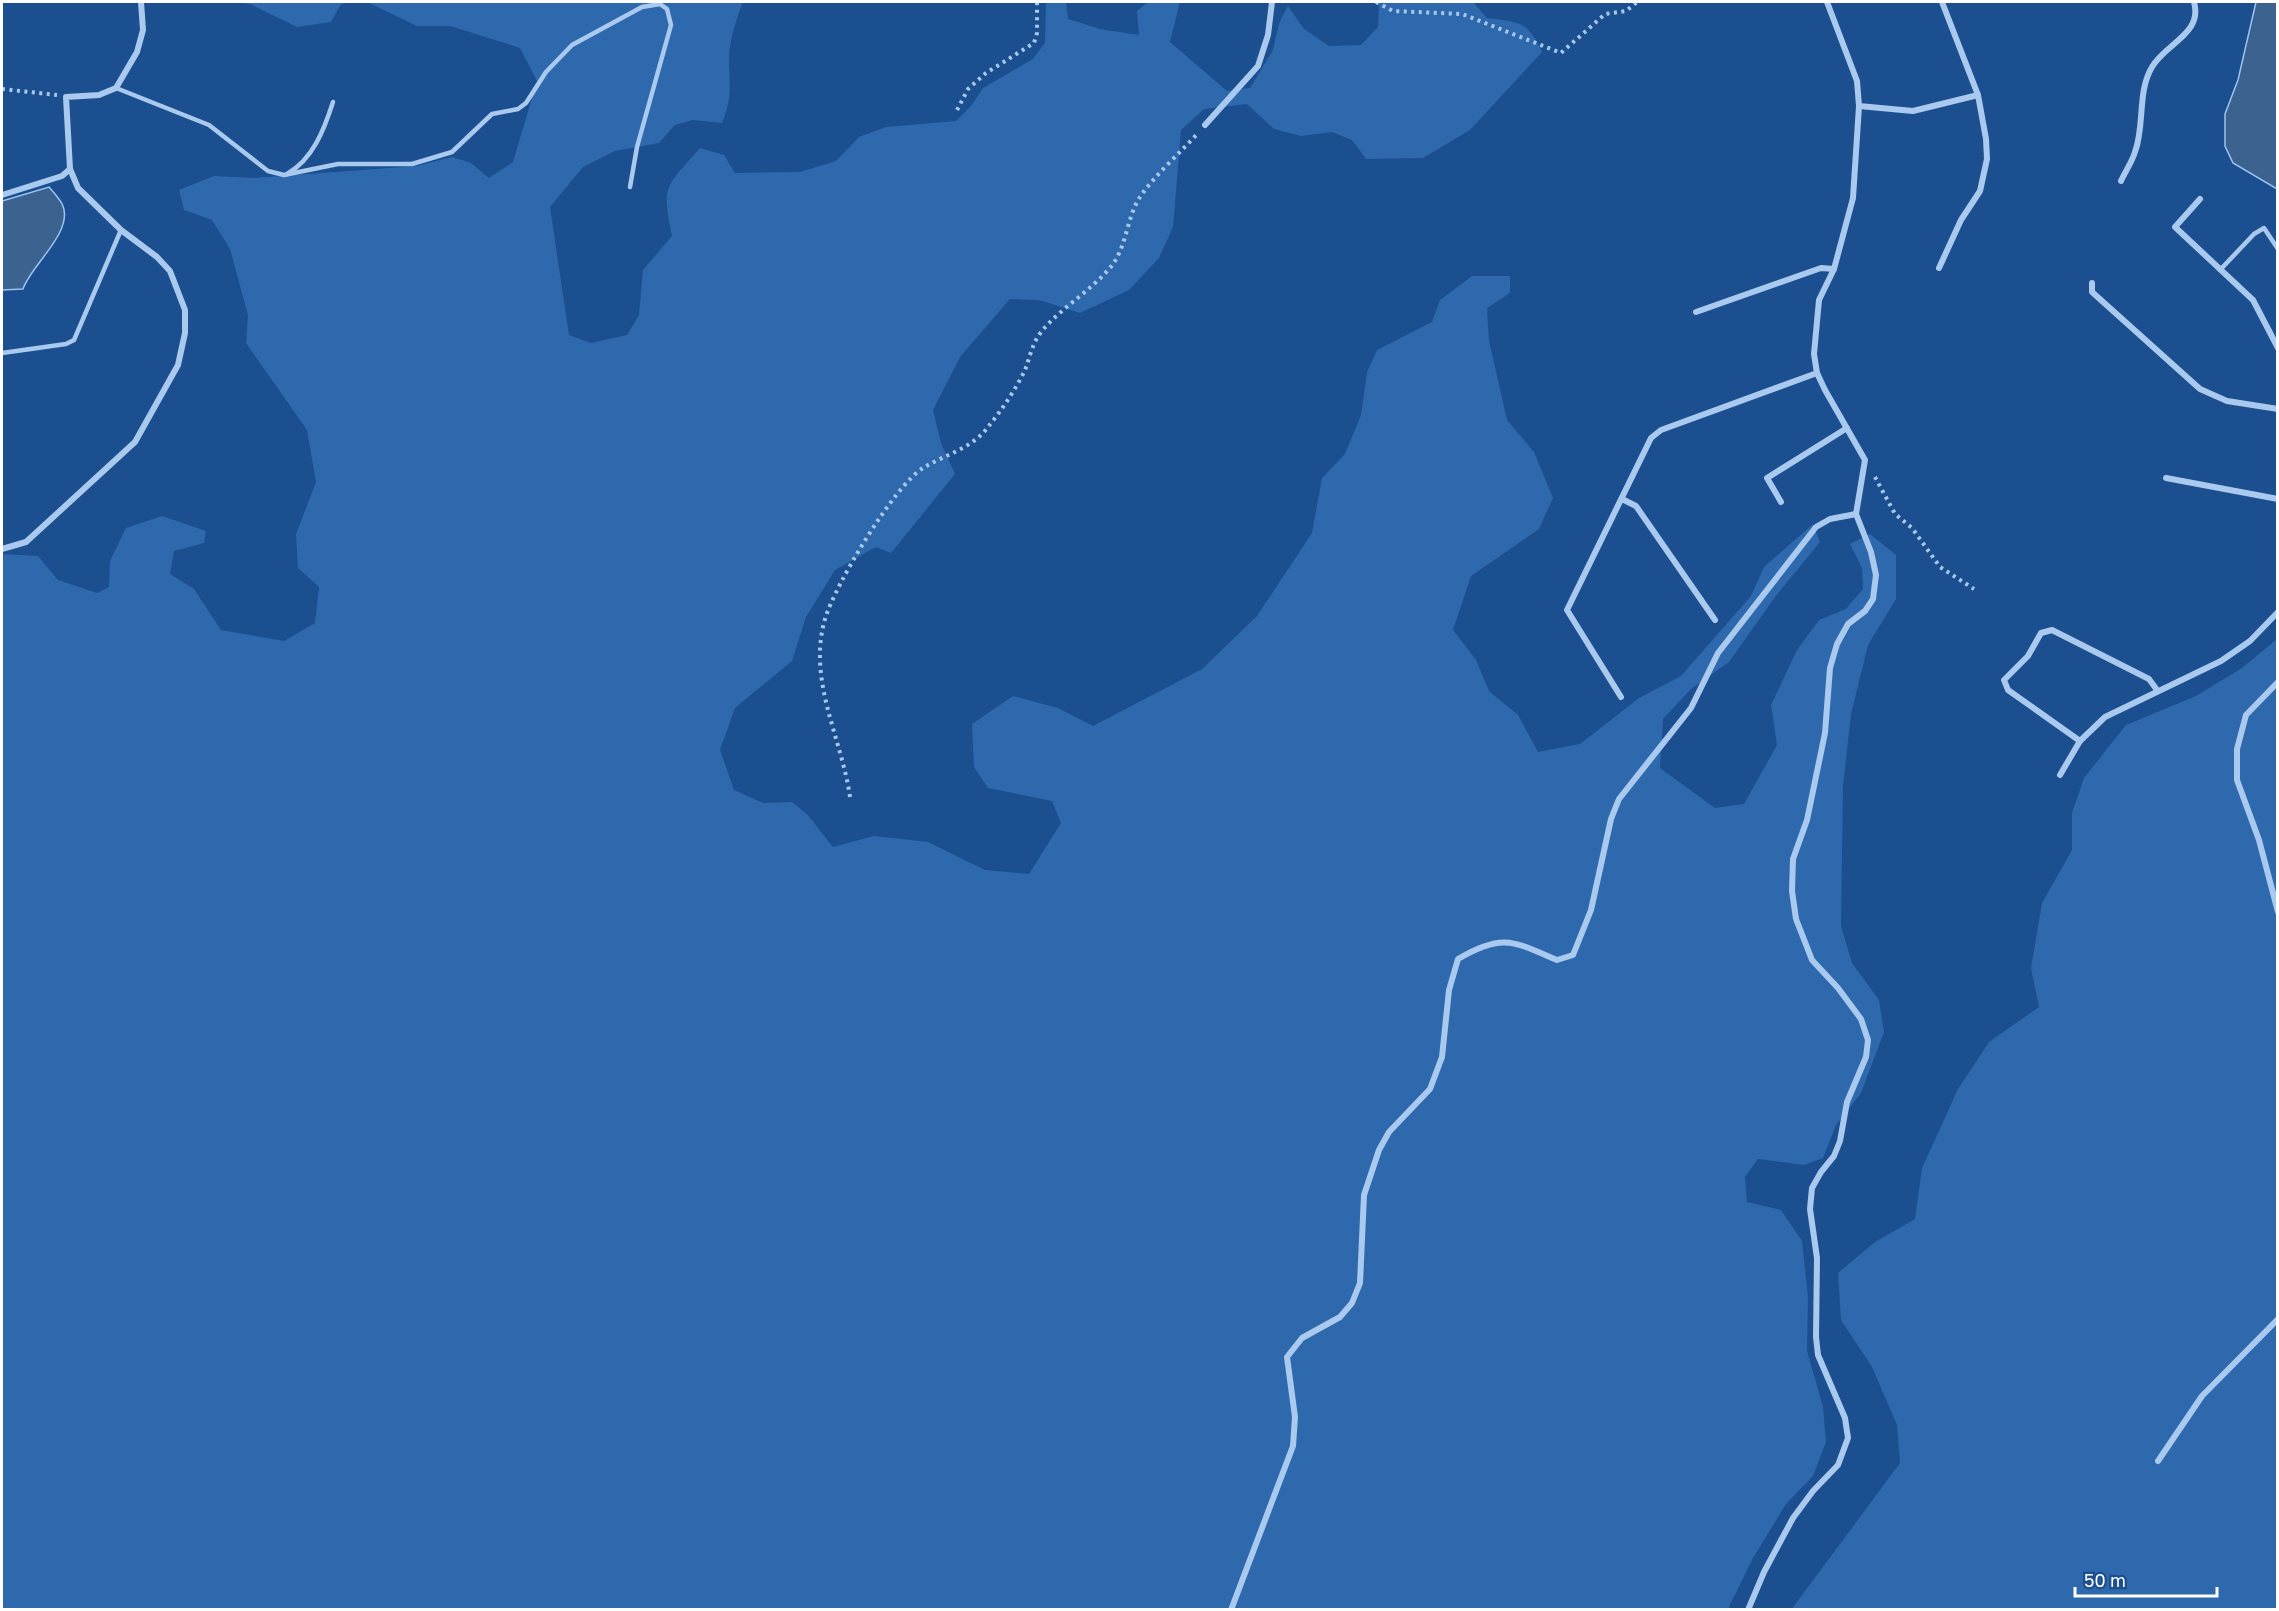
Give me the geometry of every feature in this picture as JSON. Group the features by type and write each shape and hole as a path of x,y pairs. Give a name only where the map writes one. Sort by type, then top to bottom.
{"street":[{"path":"2,549 26,542 135,442 178,365 185,333 185,310 170,271 157,257 121,230 78,188 70,169 66,97 99,94 116,88 137,52 143,30 141,2"},
{"path":"1205,125 1258,66 1268,35 1272,2"},
{"path":"1748,1610 1764,1572 1793,1518 1813,1491 1838,1465 1848,1438 1845,1418 1818,1355 1816,1337 1817,1258 1810,1209 1812,1188 1834,1156 1840,1141 1846,1102 1866,1057 1868,1040 1861,1019 1812,960 1796,919 1792,891 1793,859 1807,820 1825,734 1830,668 1837,644 1848,624 1865,610 1873,599 1876,574 1871,552 1856,514 1864,460 1817,373 1814,354 1819,300 1834,269 1853,198 1859,106 1857,81 1827,2"},
{"path":"1939,268 1960,220 1980,191 1987,159 1978,95 1942,2"},
{"path":"2121,181 2136,152 2145,83 2152,67 2164,51 2194,25 2196,10 2194,2"},
{"path":"1859,106 1913,111 1978,95"},
{"path":"2,195 62,176 70,169"},
{"path":"2200,199 2175,227 2253,300 2277,348"},
{"path":"1696,312 1821,268 1834,269"},
{"path":"2092,283 2092,292 2200,389 2227,400 2277,409"},
{"path":"1621,697 1567,610 1651,438 1660,430 1817,373"},
{"path":"1780,502 1767,478 1847,428"},
{"path":"2166,478 2277,499"},
{"path":"1622,499 1636,506 1715,620"},
{"path":"1231,1610 1293,1446 1295,1417 1287,1357 1302,1338 1340,1317 1352,1303 1360,1283 1364,1196 1379,1150 1389,1132 1430,1089 1442,1057 1449,990 1458,959 1481,945 1495,942 1518,944 1557,960 1573,955 1591,910 1611,819 1619,799 1691,708 1718,653 1816,527 1830,519 1856,514"},
{"path":"2060,775 2080,741 2105,717 2221,661 2250,641 2277,612"},
{"path":"2080,741 2008,690 2004,681 2028,656 2041,633 2052,630 2149,679 2157,690"},
{"path":"2277,682 2246,715 2237,749 2237,780 2259,840 2277,912"},
{"path":"2158,1461 2202,1396 2277,1319"}],"lane":[{"path":"116,88 209,125 268,171 284,175 338,164 412,164 452,152 492,114 518,109 526,103 546,72 572,45 642,7 660,4 668,9 671,25 638,147 630,187"},
{"path":"284,175 300,166 311,151 325,128 333,102"},
{"path":"2220,270 2254,234 2264,228 2277,249"},
{"path":"2,353 66,344 74,340 121,230"},
{"path":"2270,336 2277,333"}],"path":[{"path":"957,110 968,89 986,73 1034,43 1037,33 1037,2"},
{"path":"1376,2 1393,11 1462,14 1562,53 1605,14 1626,11 1637,2"},
{"path":"2,89 66,97"},
{"path":"850,797 846,773 824,694 820,653 825,619 858,549 908,482 921,469 964,447 987,429 1024,372 1036,340 1046,327 1095,286 1115,261 1129,220 1141,196 1205,125"},
{"path":"1864,460 1895,514 1912,528 1940,567 1974,589"}],"shaded area":[{"path":"233,2 350,2 341,4 331,22 297,27 250,4"},
{"path":"367,2 743,2 731,43 729,98 722,123 693,120 675,125 659,143 615,151 583,167 550,207 569,335 591,343 627,335 639,315 643,270 672,236 667,206 669,187 673,179 700,148 724,155 735,173 800,172 836,161 859,137 886,127 956,121 971,106 983,88 1033,59 1045,43 1046,2 1066,2 1068,19 1100,29 1139,35 1137,11 1148,2 1180,2 1170,42 1227,91 1250,88 1273,50 1279,23 1288,6 1304,29 1329,46 1361,45 1378,27 1379,2 1473,2 1487,18 1515,22 1532,34 1542,52 1470,130 1423,158 1366,159 1352,140 1332,132 1301,136 1274,129 1247,104 1204,109 1181,130 1173,227 1159,258 1129,290 1080,313 1039,300 1010,299 960,357 933,410 941,443 955,474 891,553 876,547 835,570 806,617 792,661 735,708 720,750 734,790 763,803 792,802 807,814 833,847 874,836 928,842 985,870 1029,874 1061,823 1052,801 988,788 974,767 972,724 1013,696 1058,708 1093,726 1202,669 1257,616 1312,533 1322,478 1345,454 1361,415 1367,372 1377,350 1432,322 1440,300 1472,276 1510,276 1510,293 1487,308 1489,341 1507,420 1534,452 1553,498 1539,529 1471,576 1453,630 1476,660 1489,691 1518,715 1538,752 1580,744 1639,698 1681,676 1751,596 1764,567 1813,524 1820,542 1775,597 1729,662 1691,689 1663,719 1660,768 1715,808 1744,804 1777,745 1771,705 1797,650 1819,620 1846,609 1863,589 1862,568 1850,544 1870,534 1896,555 1896,599 1868,645 1851,714 1843,786 1841,926 1852,963 1879,1000 1884,1032 1861,1093 1836,1125 1823,1158 1804,1165 1758,1159 1745,1177 1747,1202 1781,1210 1802,1241 1808,1297 1807,1351 1823,1407 1826,1442 1813,1476 1786,1504 1753,1558 1728,1609 2,1609 2,554 38,556 58,580 97,593 109,587 110,561 126,528 162,516 206,531 204,543 174,551 170,574 194,589 221,630 284,641 315,623 319,587 298,568 296,534 316,482 307,430 246,343 248,315 230,249 212,220 184,210 179,190 214,176 253,178 417,166 452,157 471,163 489,178 513,162 537,81 520,48 450,26 417,26"},
{"path":"2256,2 2277,2 2277,189 2233,163 2225,146 2225,114 2238,80"},
{"path":"49,187 63,206 62,227 57,238 23,289 2,290 2,201"},
{"path":"2277,639 2277,1609 1791,1610 1900,1463 1897,1425 1872,1367 1841,1320 1838,1273 1875,1242 1915,1219 1922,1168 1958,1089 1989,1042 2039,1007 2031,968 2042,903 2072,850 2072,813 2084,778 2126,725 2196,696 2242,668"}]}
